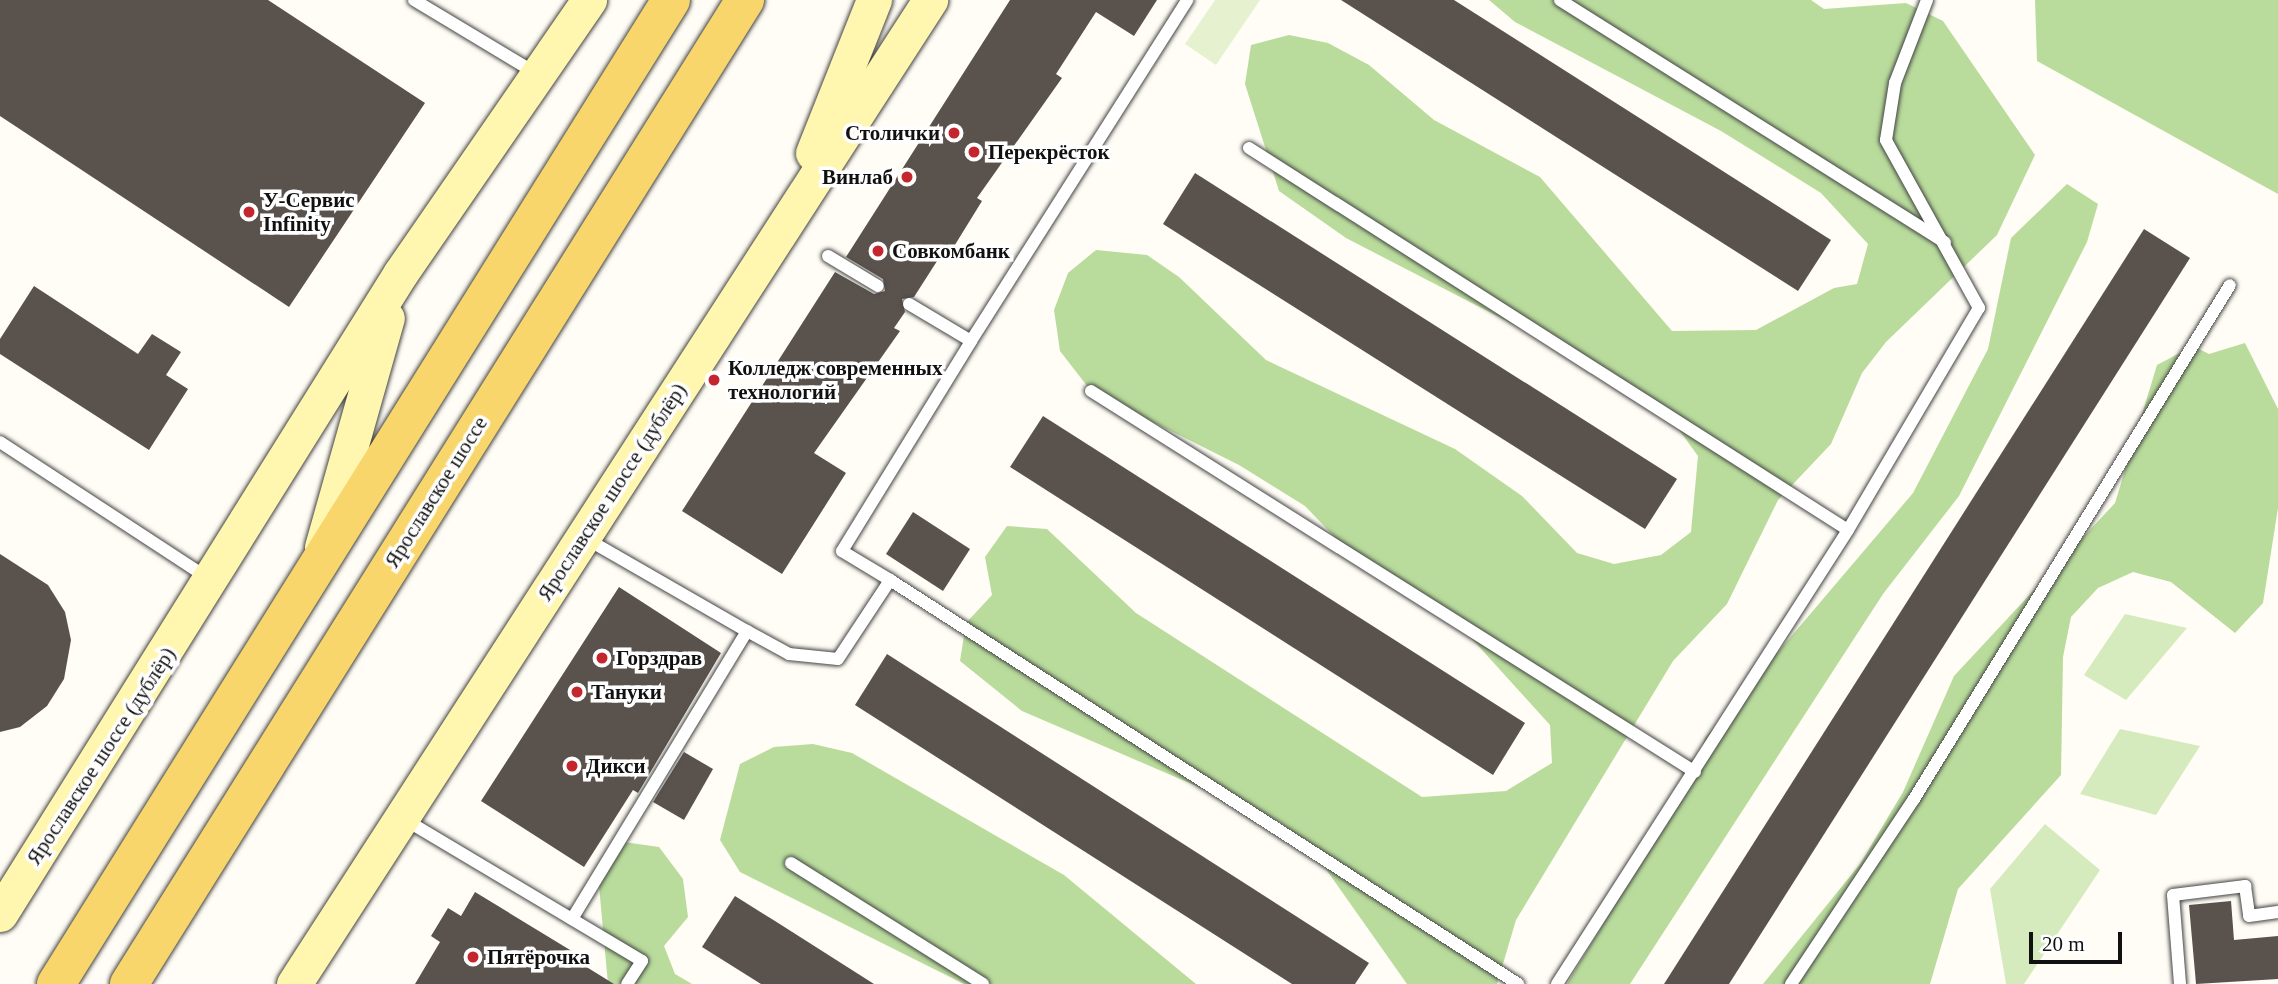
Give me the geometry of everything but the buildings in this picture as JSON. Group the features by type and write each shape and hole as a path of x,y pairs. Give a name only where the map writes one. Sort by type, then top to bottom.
{"main road":[{"path":"56,984 671,0"},
{"name":"Ярославское шоссе","path":"129,984 744,0"}],"street":[{"name":"Ярославское шоссе (дублёр)","path":"0,914 213,580 400,274 540,76 589,0"},
{"path":"783,228 874,0"},
{"name":"Ярославское шоссе (дублёр)","path":"294,984 404,819 581,536 930,0"},
{"path":"313,576 400,274"}],"lane":[{"path":"414,0 540,76"},
{"path":"1187,0 971,341 842,551 1518,984"},
{"path":"1560,0 1948,244"},
{"path":"1557,984 1848,530 1979,308 1948,244 1886,140 1895,83 1927,0"},
{"path":"1249,148 1848,530"},
{"path":"828,256 878,285"},
{"path":"1791,984 1914,799 2230,285"},
{"path":"909,304 971,341"},
{"path":"1091,391 1695,772"},
{"path":"0,442 213,580"},
{"path":"581,536 789,654 838,659 890,580"},
{"path":"572,919 747,631"},
{"path":"404,819 642,961 627,984"},
{"path":"792,863 983,984"},
{"path":"2180,984 2173,895 2245,886 2249,916 2278,912"}],"green space":[{"path":"1215,0 1260,0 1216,65 1185,44"},
{"path":"1489,0 1811,0 1824,9 1906,3 1943,21 2035,155 1997,235 1886,342 1862,373 1831,444 1778,500 1727,604 1673,661 1516,920 1497,984 1407,984 1311,848 1280,822 1022,711 960,661 966,623 992,595 985,557 1007,526 1047,529 1136,613 1422,797 1506,791 1552,763 1550,725 1473,640 1413,587 1349,552 1305,506 1239,465 1091,391 1060,351 1054,310 1068,273 1096,250 1147,255 1179,277 1266,360 1455,449 1522,496 1577,553 1614,564 1661,555 1691,532 1698,456 1677,427 1580,359 1346,238 1279,191 1245,84 1251,45 1289,35 1328,43 1369,65 1434,120 1540,177 1672,331 1756,330 1834,288 1857,284 1868,244 1821,193 1721,131 1515,22"},
{"path":"2035,0 2278,0 2278,194 2037,61"},
{"path":"2067,184 2098,204 2087,242 1959,496 1883,594 1630,984 1567,984 1695,772 1705,738 1913,493 1988,349 2011,238"},
{"path":"2245,343 2278,409 2278,508 2263,603 2235,633 2171,582 2133,572 2098,588 2071,617 2063,657 2061,775 1958,889 1930,984 1763,984 1860,864 1903,792 1954,676 2115,503 2157,365 2193,346 2209,354"},
{"path":"2125,614 2187,628 2126,700 2084,675"},
{"path":"2120,729 2200,746 2156,815 2080,794"},
{"path":"813,744 852,753 1064,875 1196,984 964,984 740,872 720,840 740,764 774,747"},
{"path":"2045,824 2100,870 2024,984 2006,984 1990,889"},
{"path":"617,841 659,847 683,879 688,917 664,946 675,974 692,984 608,984 598,875"}],"place":[{"name":"Столички","path":"954,133"},
{"name":"Перекрёсток","path":"974,152"},
{"name":"Винлаб","path":"907,177"},
{"name":"У-Сервис Infinity","path":"249,212"},
{"name":"Совкомбанк","path":"878,251"},
{"name":"Колледж современных технологий","path":"714,380"},
{"name":"Горздрав","path":"602,658"},
{"name":"Тануки","path":"577,692"},
{"name":"Дикси","path":"572,766"},
{"name":"Пятёрочка","path":"473,957"}]}
